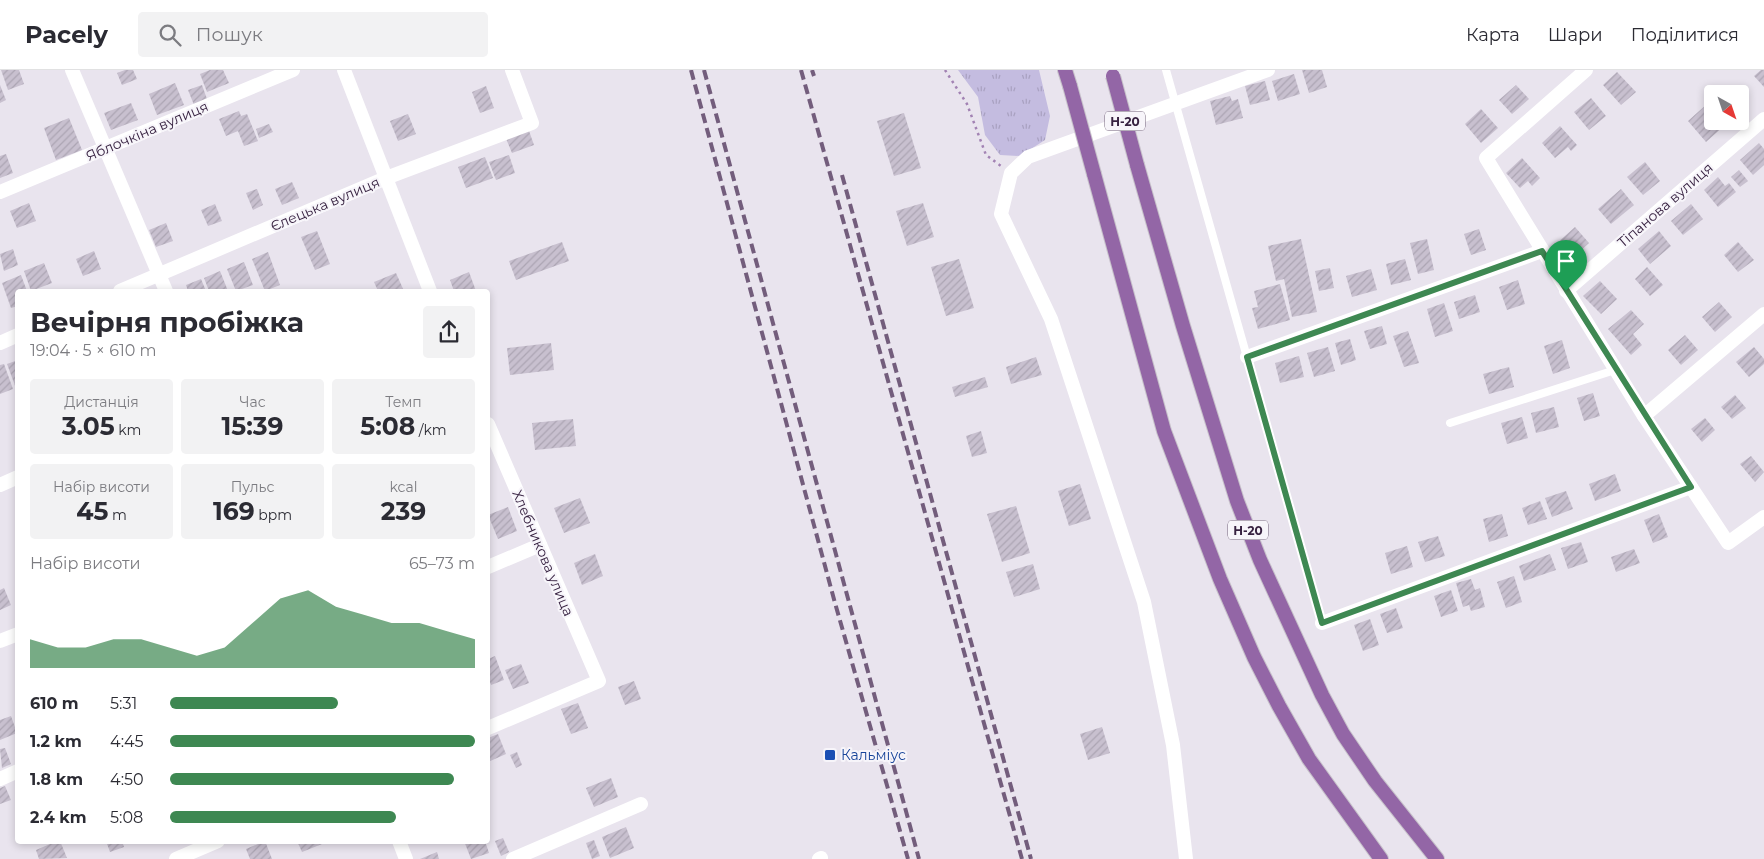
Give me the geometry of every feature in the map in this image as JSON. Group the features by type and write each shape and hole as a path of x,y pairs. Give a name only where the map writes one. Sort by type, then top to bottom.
{"main road":[{"path":"1065,70 1164,431 1220,579 1254,657 1309,759 1346,813 1381,859"},
{"name":"Н-20","path":"1112,73 1183,326 1237,501 1260,560 1322,695 1344,734 1375,780 1437,859"}],"street":[{"path":"72,70 165,289"},
{"name":"Яблочкіна вулиця","path":"0,192 294,70"},
{"path":"344,70 429,289"},
{"name":"Єлецька вулиця","path":"125,289 386,178 532,123 512,70"},
{"path":"1186,859 1173,745 1144,602 1051,319 1001,214 1011,173 1028,157 1268,70"},
{"path":"1586,70 1486,158 1644,416 1728,543 1764,517"},
{"name":"Тіпанова вулиця","path":"1566,291 1764,119"},
{"path":"1247,357 1542,251"},
{"path":"1644,416 1764,314"},
{"path":"0,342 15,336"},
{"name":"Хлебникова улица","path":"490,432 599,681 490,727"},
{"path":"0,485 15,478"},
{"path":"1322,623 1691,487"},
{"path":"490,566 540,545"},
{"path":"0,641 15,635"},
{"path":"0,779 15,773"},
{"path":"513,859 641,804"},
{"path":"176,859 211,844"},
{"path":"400,844 406,859"}],"lane":[{"path":"1166,70 1322,623"},
{"path":"1450,423 1616,370"}],"path":[{"path":"945,70 967,104 986,156 1011,173"}],"green space":[{"path":"958,70 1039,70 1050,116 1045,140 1020,156 1000,155 985,135 978,97"}],"building":[{"path":"1,70 19,70 24,84 8,90"},
{"path":"133,70 137,79 122,85 117,73"},
{"path":"210,70 223,70 229,83 207,92 200,74"},
{"path":"1302,70 1322,70 1327,87 1309,93"},
{"path":"1761,70 1764,70 1764,87 1754,76"},
{"path":"1617,72 1636,92 1621,105 1603,85"},
{"path":"1294,74 1300,94 1278,101 1272,81"},
{"path":"1265,81 1270,100 1250,105 1245,86"},
{"path":"175,83 184,105 157,115 149,94"},
{"path":"0,85 6,100 0,103"},
{"path":"202,85 207,99 194,105 188,90"},
{"path":"1516,85 1529,99 1512,114 1499,100"},
{"path":"486,86 494,108 480,113 472,92"},
{"path":"1230,96 1232,101 1238,99 1243,118 1216,125 1210,101"},
{"path":"1591,98 1606,116 1589,130 1574,112"},
{"path":"131,103 138,120 111,130 104,113"},
{"path":"1704,107 1704,130 1719,130 1706,142 1688,121"},
{"path":"1481,109 1498,128 1481,143 1465,124"},
{"path":"239,111 241,116 247,114 258,141 244,146 238,131 226,136 219,119"},
{"path":"904,113 921,168 894,176 877,121"},
{"path":"408,114 416,134 398,141 390,121"},
{"path":"69,118 82,150 56,160 44,128"},
{"path":"269,124 273,132 259,138 256,129"},
{"path":"1560,126 1577,145 1571,151 1568,147 1555,158 1542,143"},
{"path":"528,128 534,145 512,153 505,136"},
{"path":"1759,143 1764,149 1764,165 1753,175 1740,160"},
{"path":"6,154 13,173 0,178 0,156"},
{"path":"509,155 515,173 496,180 489,162"},
{"path":"485,157 493,178 466,188 458,167"},
{"path":"1522,158 1540,178 1532,186 1528,181 1520,188 1506,173"},
{"path":"1645,162 1660,181 1643,195 1627,177"},
{"path":"1739,170 1748,181 1740,187 1731,177"},
{"path":"1718,177 1725,186 1729,183 1736,192 1718,207 1704,190"},
{"path":"292,182 299,198 282,205 275,189"},
{"path":"257,189 263,205 253,210 246,193"},
{"path":"1621,189 1634,205 1611,224 1598,209"},
{"path":"29,203 36,221 17,228 10,211"},
{"path":"923,203 934,237 907,246 896,211"},
{"path":"215,204 222,221 208,226 201,210"},
{"path":"1691,204 1703,219 1683,235 1671,221"},
{"path":"166,223 173,241 156,247 149,230"},
{"path":"1575,227 1589,243 1570,260 1556,244"},
{"path":"1479,229 1486,250 1471,255 1464,234"},
{"path":"317,231 330,264 315,270 301,237"},
{"path":"1659,231 1671,246 1650,264 1638,249"},
{"path":"1301,239 1317,312 1292,317 1284,279 1276,281 1268,246"},
{"path":"1427,239 1434,270 1418,274 1410,243"},
{"path":"562,242 569,261 516,280 509,261"},
{"path":"1738,242 1754,260 1738,272 1724,255"},
{"path":"13,249 18,265 4,271 0,254"},
{"path":"94,251 101,269 83,276 76,259"},
{"path":"268,252 280,285 264,289 252,259"},
{"path":"959,259 974,308 946,316 931,267"},
{"path":"1405,259 1411,280 1391,285 1386,264"},
{"path":"244,262 253,285 235,289 227,269"},
{"path":"44,263 52,283 36,289 30,289 24,271"},
{"path":"1647,267 1663,285 1650,296 1635,279"},
{"path":"1330,268 1334,288 1319,291 1315,271"},
{"path":"1371,269 1377,290 1352,297 1346,276"},
{"path":"220,271 227,289 208,289 204,278"},
{"path":"469,272 475,289 453,289 450,280"},
{"path":"396,273 403,289 377,289 374,282"},
{"path":"21,275 26,289 15,289 15,307 11,308 2,283"},
{"path":"201,279 205,289 187,289 186,285"},
{"path":"1518,280 1525,304 1507,310 1499,287"},
{"path":"1600,281 1617,299 1601,314 1583,296"},
{"path":"1280,284 1290,320 1258,329 1252,308 1258,307 1254,291"},
{"path":"1475,295 1480,312 1459,319 1454,302"},
{"path":"1719,302 1732,317 1715,332 1702,317"},
{"path":"1444,303 1453,331 1435,337 1427,309"},
{"path":"1631,310 1644,324 1633,334 1642,345 1631,355 1608,329"},
{"path":"1382,326 1387,344 1370,349 1364,331"},
{"path":"1408,331 1419,363 1404,367 1393,336"},
{"path":"1685,335 1698,350 1681,365 1668,350"},
{"path":"1350,339 1356,360 1341,365 1335,343"},
{"path":"1562,340 1570,368 1553,374 1544,346"},
{"path":"551,343 554,370 510,375 507,348"},
{"path":"1328,347 1335,371 1314,377 1307,353"},
{"path":"1754,347 1764,359 1764,364 1749,377 1736,362"},
{"path":"1299,356 1304,377 1280,383 1275,363"},
{"path":"1036,357 1042,375 1011,384 1006,367"},
{"path":"15,361 15,386 7,364"},
{"path":"4,364 13,389 0,394 0,365"},
{"path":"1509,367 1514,387 1489,394 1483,374"},
{"path":"985,377 988,387 955,397 952,387"},
{"path":"1593,393 1600,416 1584,421 1577,398"},
{"path":"1735,395 1746,408 1732,419 1721,407"},
{"path":"1554,407 1559,427 1536,433 1531,413"},
{"path":"1522,417 1528,438 1507,444 1501,423"},
{"path":"1705,418 1715,430 1702,442 1691,429"},
{"path":"573,419 576,446 535,450 532,423"},
{"path":"981,431 987,453 972,457 966,436"},
{"path":"1751,456 1764,472 1755,482 1740,464"},
{"path":"1615,474 1621,491 1595,501 1589,484"},
{"path":"1080,484 1091,519 1069,526 1058,491"},
{"path":"1566,491 1573,509 1552,517 1545,498"},
{"path":"580,498 590,523 564,533 554,508"},
{"path":"1540,501 1547,519 1528,525 1522,508"},
{"path":"1016,506 1030,553 1002,562 987,514"},
{"path":"508,507 517,531 498,539 490,520 490,514"},
{"path":"1502,514 1508,536 1489,542 1483,519"},
{"path":"1659,514 1668,537 1653,543 1644,520"},
{"path":"1438,536 1445,556 1425,562 1418,542"},
{"path":"1581,542 1588,562 1568,569 1561,548"},
{"path":"1407,546 1413,567 1391,574 1385,553"},
{"path":"1634,549 1640,563 1616,572 1611,557"},
{"path":"595,554 603,576 582,585 574,563"},
{"path":"1550,554 1556,570 1524,581 1519,566"},
{"path":"1033,564 1040,589 1014,597 1006,572"},
{"path":"1514,576 1522,602 1506,608 1497,582"},
{"path":"1471,579 1475,590 1480,588 1485,607 1471,611 1469,605 1463,607 1456,583"},
{"path":"4,588 11,605 0,610 0,590"},
{"path":"1451,590 1458,611 1441,617 1434,596"},
{"path":"1396,608 1403,628 1387,633 1380,614"},
{"path":"1370,619 1379,645 1363,651 1354,625"},
{"path":"495,656 504,680 491,685 490,682 490,658"},
{"path":"521,664 529,683 513,689 505,670"},
{"path":"634,681 641,699 625,705 618,687"},
{"path":"578,703 588,728 571,734 561,709"},
{"path":"11,716 15,734 0,740 0,720"},
{"path":"1102,727 1110,753 1088,760 1080,734"},
{"path":"498,734 506,754 490,761 490,737"},
{"path":"5,748 11,764 2,768 0,749"},
{"path":"517,752 522,765 516,768 510,755"},
{"path":"611,778 618,797 594,807 586,788"},
{"path":"5,786 11,800 0,804 0,788"},
{"path":"626,827 634,848 610,858 602,837"},
{"path":"503,838 509,852 501,856 495,841"},
{"path":"594,840 600,856 592,859 586,843"},
{"path":"50,844 61,844 67,858 39,859 36,850"},
{"path":"107,844 123,844 124,847 110,852"},
{"path":"258,844 266,844 272,859 250,859 246,849"},
{"path":"298,844 322,844 302,852"},
{"path":"465,844 486,844 489,853 471,859"},
{"path":"437,852 439,859 420,859"}],"railway":[{"path":"691,70 835,603 908,859"},
{"path":"704,70 919,859"},
{"path":"801,70 1022,859"},
{"path":"812,70 814,76"},
{"path":"842,175 1031,859"}],"place":[{"name":"Кальміус","path":"830,755"}],"route":[{"path":"1542,251 1566,291 1691,487 1322,623 1247,357 1542,251"}]}
